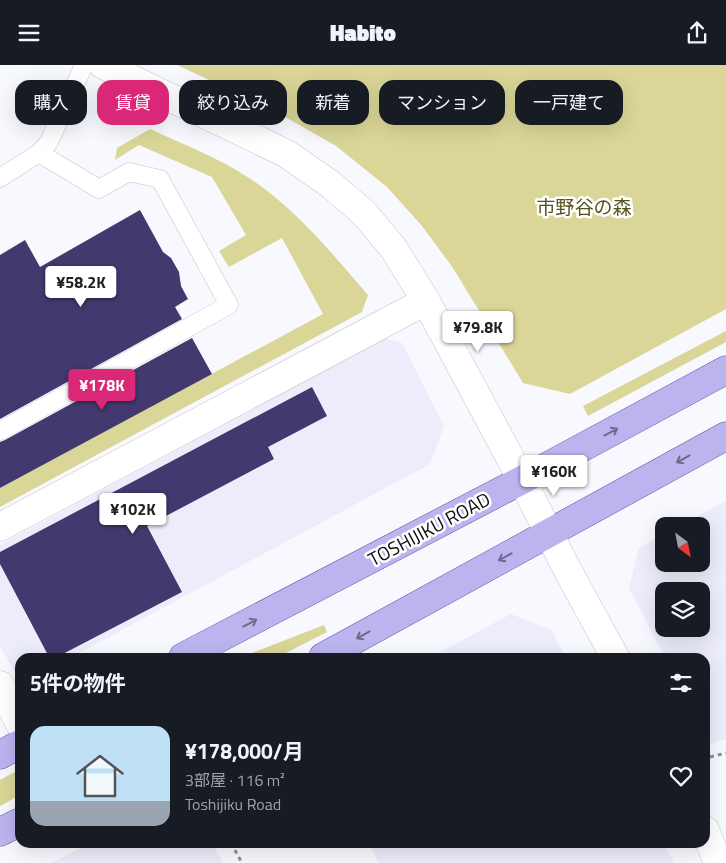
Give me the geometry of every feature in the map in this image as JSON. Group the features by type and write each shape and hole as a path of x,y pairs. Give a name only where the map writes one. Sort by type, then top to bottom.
{"main road":[{"name":"TOSHIJIKU ROAD","path":"191,653 522,480 726,370"},
{"path":"330,653 726,435"},
{"path":"0,755 15,747"},
{"path":"0,833 15,825"}],"street":[{"path":"103,65 287,154 330,183 364,213 394,249 426,301 613,653"},
{"path":"0,527 426,301"},
{"path":"0,685 15,714"},
{"path":"710,843 718,863"}],"lane":[{"path":"0,178 39,153 49,142 84,65"},
{"path":"0,431 229,305 160,179 129,172 99,189 39,153"}],"path":[{"path":"710,757 726,753"},
{"path":"234,848 242,863"}],"shaded area":[{"path":"385,338 402,343 444,426 430,464 79,653 15,653 15,673 0,646 0,545"},
{"path":"726,501 726,739 710,744 710,653 663,653 629,588 639,548 655,539 655,573 710,573 710,517 696,517"},
{"path":"511,614 551,630 564,653 438,653"},
{"path":"81,848 215,848 223,863 52,863"},
{"path":"371,848 666,848 674,863 379,863"}],"green space":[{"name":"市野谷の森","path":"177,65 726,65 726,309 570,394 523,383 453,268 422,226 387,187 336,146 299,125 369,125 369,80 297,80 297,124 287,118 287,80 209,80"},
{"path":"150,129 235,169 264,188 311,231 368,295 362,312 0,507 0,488 323,314 282,238 229,267 219,251 246,235 212,177 139,145 115,160 117,148"},
{"path":"726,331 726,342 588,416 583,406"},
{"path":"324,625 327,632 286,653 252,653"},
{"path":"15,772 15,798 0,806 0,780"}],"building":[{"path":"140,210 163,252 171,258 179,272 181,286 188,299 175,307 182,319 0,419 0,255 25,240 40,267"},
{"path":"192,338 212,374 0,488 0,442"},
{"path":"312,387 327,416 268,447 274,459 147,526 182,592 65,653 47,653 0,564 0,552"}]}
